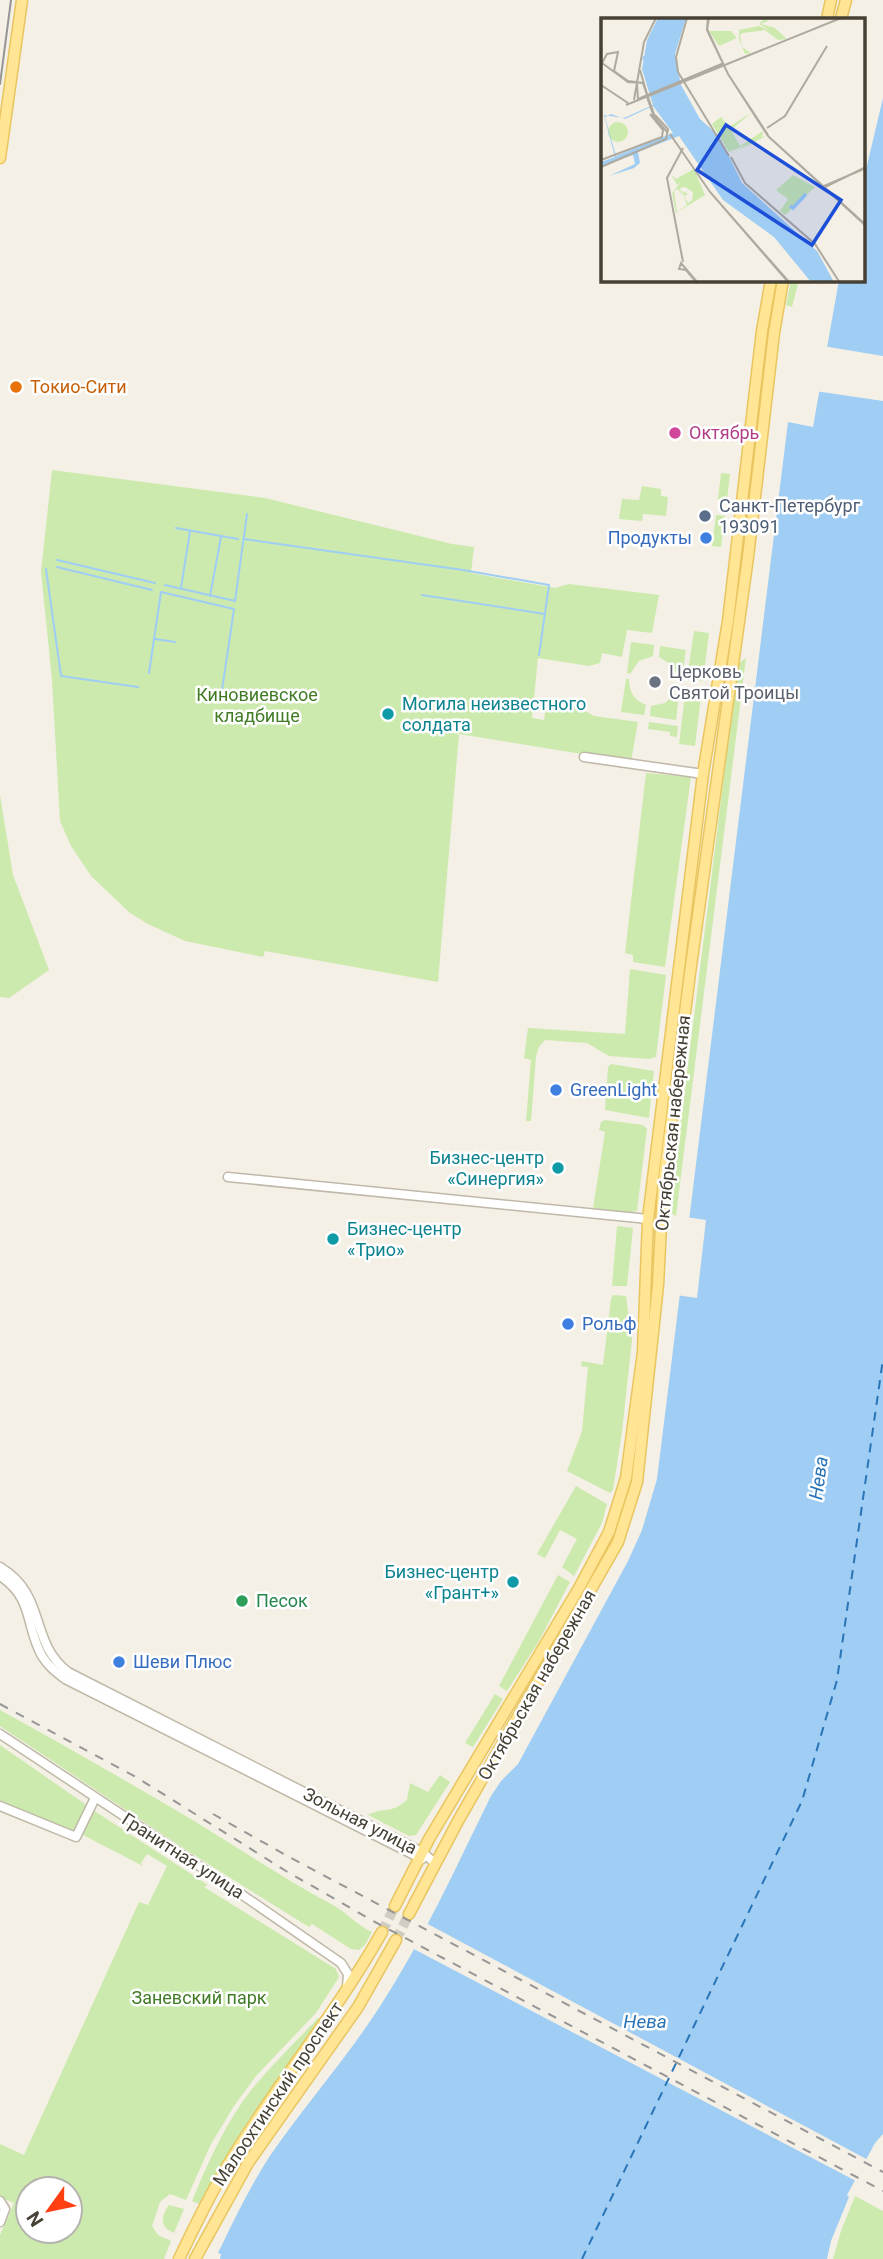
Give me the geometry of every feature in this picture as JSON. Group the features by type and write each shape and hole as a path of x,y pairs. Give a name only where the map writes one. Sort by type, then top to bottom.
{"main road":[{"path":"0,158 22,0"},
{"path":"827,18 831,0"},
{"path":"841,18 846,0"},
{"name":"Октябрьская набережная","path":"395,1906 420,1855 579,1588 612,1522 626,1479 643,1352 648,1219 704,774 728,621 771,282"},
{"name":"Октябрьская набережная","path":"410,1914 435,1863 618,1542 637,1482 656,1310 663,1186 783,282"},
{"name":"Малоохтинский проспект","path":"179,2259 201,2211 234,2154 347,1991 382,1932"},
{"name":"Малоохтинский проспект","path":"195,2259 247,2163 351,2017 396,1940"}],"street":[{"path":"584,757 704,774"},
{"path":"228,1177 648,1219"},
{"name":"Зольная улица","path":"0,1567 18,1579 25,1589 36,1611 49,1652 68,1672 435,1863"},
{"name":"Зольная улица","path":"0,1576 12,1585 25,1603 42,1656 54,1671 65,1679 420,1855"},
{"name":"Гранитная улица","path":"0,1734 228,1885 341,1964 348,1973 347,1991"},
{"path":"0,1806 76,1837 95,1798"},
{"path":"0,2222 2,2204"}],"green space":[{"path":"791,282 798,282 792,307 786,305"},
{"name":"Киновиевское кладбище","path":"52,470 265,498 452,544 474,547 471,573 555,588 569,584 659,595 652,633 627,630 622,657 602,653 600,663 589,666 538,658 532,718 544,720 546,705 551,706 552,703 578,707 594,716 638,722 631,762 459,734 438,982 265,951 263,957 185,941 148,924 130,913 91,876 71,846 60,821 52,680 41,572"},
{"path":"721,473 730,474 727,500 718,499"},
{"path":"642,486 661,489 661,496 668,497 666,516 643,514 642,521 619,519 622,499 639,500"},
{"path":"716,515 725,516 721,547 712,546"},
{"path":"694,631 709,633 703,681 687,678"},
{"path":"631,642 654,645 653,656 639,661 630,674 627,673"},
{"path":"660,646 686,650 682,677 678,677 672,665 659,657"},
{"path":"746,658 676,1216 670,1209 738,664"},
{"path":"626,679 629,679 633,695 646,705 644,715 621,712"},
{"path":"675,694 679,694 676,720 650,716 651,706 665,703"},
{"path":"685,695 701,697 695,746 679,744"},
{"path":"649,722 678,726 677,737 670,736 670,732 648,729"},
{"path":"646,773 691,777 665,967 633,962 633,955 625,953"},
{"path":"0,795 13,875 49,970 9,998 0,997"},
{"path":"630,969 666,975 656,1057 649,1059 609,1056 587,1043 545,1040 536,1056 531,1121 526,1121 531,1060 524,1058 528,1028 625,1034"},
{"path":"611,1064 654,1071 649,1118 605,1110 608,1067"},
{"path":"605,1120 643,1125 647,1129 637,1211 627,1213 593,1208 605,1132 599,1130 601,1122"},
{"path":"617,1226 633,1228 627,1286 612,1286"},
{"path":"613,1295 626,1296 632,1340 622,1432 613,1490 610,1493 567,1471 582,1431 588,1367 581,1366 582,1361 603,1365"},
{"path":"576,1486 607,1504 602,1523 574,1576 562,1567 577,1539 560,1530 545,1558 537,1554"},
{"path":"558,1575 570,1582 539,1641 507,1691 499,1686"},
{"path":"495,1694 503,1699 473,1747 465,1743"},
{"path":"0,1710 191,1819 338,1908 372,1932 365,1945 359,1950 351,1949 312,1924 309,1927 189,1852 0,1726"},
{"path":"0,1745 85,1804 87,1807 75,1832 0,1803"},
{"path":"440,1775 450,1782 416,1835 409,1836 368,1815 391,1809 407,1800 410,1783 428,1792"},
{"name":"Заневский парк","path":"93,1810 208,1885 204,1887 336,1969 339,1977 316,2013 256,2076 234,2106 211,2144 186,2200 170,2194 160,2202 152,2226 158,2235 171,2241 164,2259 0,2259 0,2235 14,2203 0,2197 0,2144 24,2155 139,1902 148,1905 167,1866 147,1854 141,1863 143,1866 81,1834"},
{"path":"318,2018 322,2019 201,2205 192,2201 233,2116 251,2090"},
{"path":"855,2196 883,2211 883,2259 833,2259"},
{"path":"169,2205 184,2209 174,2233 166,2228 163,2221"}],"water":[{"name":"Нева","path":"883,98 883,2134 875,2143 847,2195 849,2197 831,2241 827,2259 220,2259 221,2254 218,2253 266,2162 367,2026 395,1983 438,1904 491,1796 518,1764 628,1561 642,1530 657,1479 788,422 813,427 839,282 866,282 866,170"}],"pier":[{"path":"823,346 883,356 883,401 815,391"},
{"path":"686,1217 706,1220 697,1298 676,1295"},
{"path":"424,1922 870,2161 858,2182 410,1947"}],"waterway":[{"path":"165,585 235,601 247,514"},
{"path":"176,528 238,539"},
{"path":"181,588 190,531"},
{"path":"210,596 221,537"},
{"path":"244,539 549,585 539,655"},
{"path":"57,560 155,583"},
{"path":"57,567 152,590"},
{"path":"46,569 61,676 138,687"},
{"path":"149,673 161,592 234,609 222,690"},
{"path":"422,595 545,614"},
{"path":"155,639 175,642"}],"ferry route":[{"path":"582,2259 802,1801 837,1680 883,1359"}],"tunnel":[{"path":"382,1932 395,1906"},
{"path":"396,1940 409,1914"}],"tram line":[{"path":"0,84 11,0"}],"railway":[{"path":"0,1704 136,1777 286,1871 375,1922 883,2191"},
{"path":"213,1814 883,2172"}],"place":[{"name":"Токио-Сити","path":"16,387"},
{"name":"Октябрь","path":"675,433"},
{"name":"Санкт-Петербург 193091","path":"705,516"},
{"name":"Продукты","path":"706,538"},
{"name":"Церковь Святой Троицы","path":"655,682"},
{"name":"Могила неизвестного солдата","path":"388,714"},
{"name":"GreenLight","path":"556,1090"},
{"name":"Бизнес-центр «Синергия»","path":"558,1168"},
{"name":"Бизнес-центр «Трио»","path":"333,1239"},
{"name":"Рольф","path":"568,1324"},
{"name":"Бизнес-центр «Грант+»","path":"513,1582"},
{"name":"Песок","path":"242,1601"},
{"name":"Шеви Плюс","path":"119,1662"}]}
